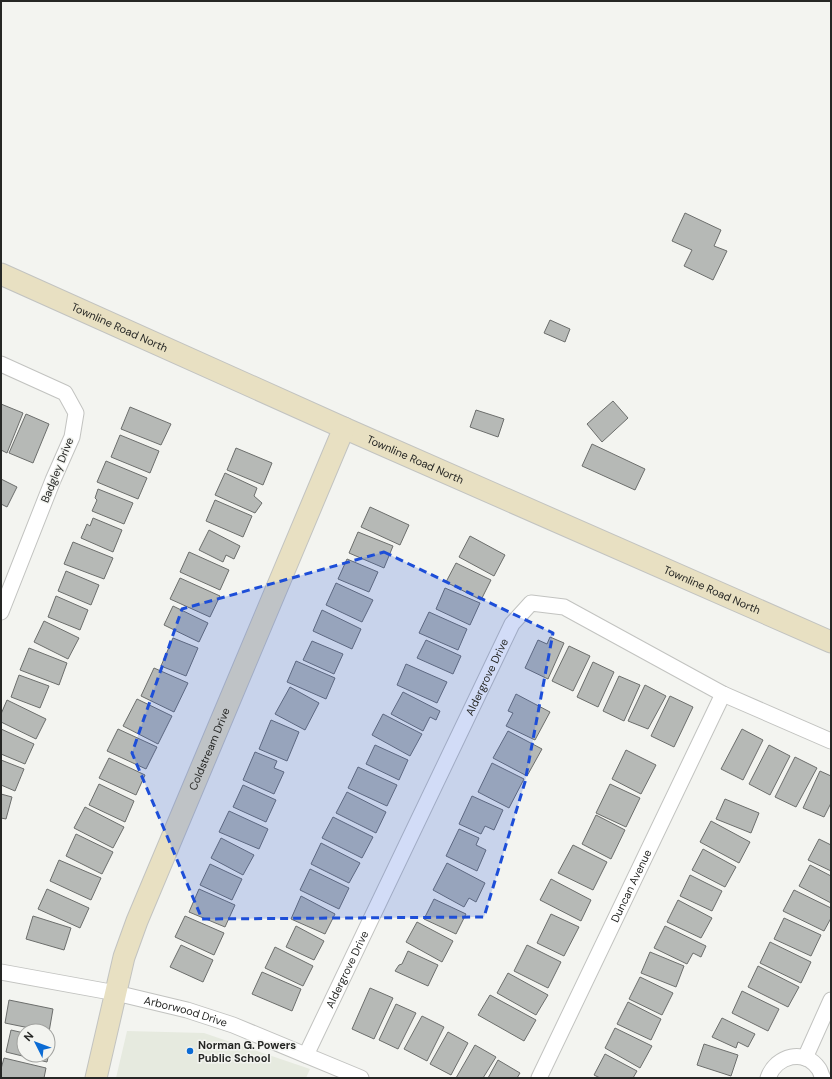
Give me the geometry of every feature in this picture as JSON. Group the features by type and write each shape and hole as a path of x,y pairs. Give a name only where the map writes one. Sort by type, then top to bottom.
{"street":[{"name":"Townline Road North","path":"1,274 344,428 831,642"},
{"name":"Badgley Drive","path":"1,364 65,393 76,413 72,437 53,480 1,612"},
{"name":"Coldstream Drive","path":"96,1078 124,957 137,920 344,428"},
{"name":"Aldergrove Drive","path":"306,1055 512,624 531,603 564,607 723,694 831,741"},
{"name":"Duncan Avenue","path":"540,1078 723,694"},
{"name":"Arborwood Drive","path":"1,972 116,993 187,1010 233,1025 361,1078"},
{"path":"805,1058 831,1000"},
{"path":"768,1078 773,1068 779,1062 796,1056 805,1058 813,1063 819,1070 822,1078"}],"highlighted area":[{"path":"384,552 553,633 525,782 484,917 202,919 132,753 182,609"}],"shaded area":[{"name":"Norman G. Powers Public School","path":"127,1031 204,1033 310,1069 306,1078 116,1078"}],"building":[{"path":"685,213 721,230 714,246 727,251 713,280 684,266 692,250 672,241"},
{"path":"550,320 570,329 565,342 544,333"},
{"path":"613,401 628,418 602,442 587,424"},
{"path":"1,404 23,413 7,453 1,450"},
{"path":"130,407 171,424 161,445 121,429"},
{"path":"476,410 504,419 498,437 470,427"},
{"path":"26,414 49,424 33,463 9,453"},
{"path":"120,435 159,451 150,473 111,457"},
{"path":"592,444 645,469 635,490 582,466"},
{"path":"236,448 272,463 263,485 227,470"},
{"path":"106,461 147,478 138,499 97,482"},
{"path":"225,473 257,488 254,496 262,503 255,513 215,495"},
{"path":"1,479 17,487 7,507 1,504"},
{"path":"98,489 133,503 124,524 92,511 97,500 95,498"},
{"path":"215,500 252,516 243,537 206,521"},
{"path":"370,507 409,525 400,545 361,527"},
{"path":"93,518 122,530 113,552 81,538 87,524 90,526"},
{"path":"209,530 240,546 234,559 226,555 223,562 199,550"},
{"path":"358,532 393,546 384,568 349,553"},
{"path":"470,536 505,555 494,576 459,557"},
{"path":"73,542 113,558 104,579 64,564"},
{"path":"189,552 229,570 220,590 180,572"},
{"path":"347,559 378,572 369,592 338,579"},
{"path":"456,563 491,580 481,600 446,582"},
{"path":"66,571 99,585 91,605 58,591"},
{"path":"180,578 220,596 210,617 170,599"},
{"path":"336,583 373,600 362,622 326,605"},
{"path":"445,588 480,603 470,625 436,609"},
{"path":"56,596 88,610 80,630 48,617"},
{"path":"173,606 208,623 199,642 164,625"},
{"path":"322,610 361,629 352,649 313,631"},
{"path":"429,612 467,629 458,650 419,633"},
{"path":"44,621 79,638 68,659 34,642"},
{"path":"550,637 564,643 548,679 525,668 538,640 547,644"},
{"path":"173,638 198,648 186,676 161,666"},
{"path":"426,640 461,656 453,674 417,658"},
{"path":"312,641 343,654 334,674 303,660"},
{"path":"569,646 590,656 573,691 552,681"},
{"path":"29,648 67,663 59,685 20,670"},
{"path":"296,661 335,678 326,699 287,682"},
{"path":"593,662 614,672 598,707 577,697"},
{"path":"406,664 447,682 437,703 397,685"},
{"path":"154,668 188,683 174,712 141,696"},
{"path":"19,675 49,686 40,708 11,697"},
{"path":"619,676 640,685 624,721 603,711"},
{"path":"645,685 666,696 648,729 628,721"},
{"path":"290,687 319,703 305,730 275,714"},
{"path":"403,692 440,711 436,720 430,717 423,731 391,714"},
{"path":"516,694 550,712 535,740 506,726 513,713 508,711"},
{"path":"670,696 693,707 674,747 651,736"},
{"path":"137,699 172,716 158,744 123,726"},
{"path":"7,700 46,719 36,739 1,722 1,714"},
{"path":"383,714 422,734 410,756 372,735"},
{"path":"271,720 299,732 287,761 259,749"},
{"path":"1,729 34,744 25,764 1,754"},
{"path":"118,729 157,747 146,769 107,751"},
{"path":"742,729 763,740 743,780 721,769"},
{"path":"508,731 542,749 527,776 493,758"},
{"path":"375,745 408,760 399,780 366,764"},
{"path":"769,745 790,756 770,795 749,784"},
{"path":"626,750 656,765 641,794 612,779"},
{"path":"255,752 277,761 274,768 284,772 274,794 243,780"},
{"path":"795,757 817,768 796,807 775,797"},
{"path":"109,758 145,775 136,795 99,778"},
{"path":"1,760 24,769 15,791 1,785"},
{"path":"492,763 524,779 509,808 478,792"},
{"path":"358,767 397,785 387,806 348,788"},
{"path":"820,771 831,776 831,803 824,817 803,808"},
{"path":"99,784 134,801 125,822 89,805"},
{"path":"610,784 640,798 626,827 596,813"},
{"path":"243,785 276,800 266,822 233,807"},
{"path":"347,792 386,812 376,833 336,813"},
{"path":"1,794 12,797 6,819 1,818"},
{"path":"472,796 503,810 494,830 485,826 481,834 459,824"},
{"path":"725,799 759,813 751,833 716,819"},
{"path":"85,807 124,827 113,848 74,828"},
{"path":"229,811 268,829 259,849 219,832"},
{"path":"596,815 625,830 611,859 582,844"},
{"path":"333,817 373,837 362,858 322,838"},
{"path":"711,821 750,842 739,863 700,842"},
{"path":"459,829 479,838 476,845 486,850 477,871 446,856"},
{"path":"76,834 113,852 102,874 66,856"},
{"path":"221,838 254,855 243,875 211,858"},
{"path":"819,839 831,845 831,871 808,860"},
{"path":"321,843 360,863 349,883 311,864"},
{"path":"573,845 607,862 593,890 558,873"},
{"path":"703,849 736,867 725,887 692,870"},
{"path":"59,860 101,878 91,900 50,881"},
{"path":"447,863 485,883 476,902 469,898 464,907 433,890"},
{"path":"210,864 242,879 232,900 200,885"},
{"path":"810,865 831,876 831,903 799,886"},
{"path":"310,869 349,888 339,909 300,890"},
{"path":"690,875 722,891 712,911 680,896"},
{"path":"551,879 591,900 581,921 540,900"},
{"path":"47,889 89,908 80,928 38,909"},
{"path":"199,889 235,905 225,927 189,912"},
{"path":"794,890 831,908 831,918 824,931 783,911"},
{"path":"301,896 335,914 325,934 291,919"},
{"path":"434,899 466,914 456,934 424,919"},
{"path":"678,900 712,918 701,938 667,922"},
{"path":"551,914 579,927 564,956 537,943"},
{"path":"33,916 71,928 64,950 26,939"},
{"path":"185,916 224,933 214,955 175,937"},
{"path":"784,918 821,935 811,956 774,939"},
{"path":"417,922 453,941 442,962 406,942"},
{"path":"296,926 324,941 314,960 286,947"},
{"path":"665,926 706,946 701,957 693,953 687,964 654,948"},
{"path":"770,942 811,962 801,983 760,963"},
{"path":"181,945 213,960 203,982 170,967"},
{"path":"527,945 561,962 548,988 514,971"},
{"path":"275,947 313,966 303,986 265,968"},
{"path":"408,951 438,965 428,986 395,971 399,965 402,964"},
{"path":"650,952 684,966 676,987 641,973"},
{"path":"758,966 799,987 788,1007 748,987"},
{"path":"262,972 301,989 292,1011 252,994"},
{"path":"508,973 548,995 536,1015 497,993"},
{"path":"640,977 673,993 662,1015 629,999"},
{"path":"370,988 393,998 374,1039 352,1029"},
{"path":"742,991 779,1009 768,1031 732,1013"},
{"path":"490,995 536,1020 524,1041 478,1015"},
{"path":"9,1000 53,1009 51,1023 16,1023 16,1025 5,1023"},
{"path":"628,1002 661,1019 651,1040 617,1024"},
{"path":"396,1004 416,1013 398,1049 379,1040"},
{"path":"422,1016 444,1027 427,1061 404,1049"},
{"path":"722,1018 755,1034 748,1047 738,1042 736,1048 712,1037"},
{"path":"615,1028 652,1046 640,1068 605,1048"},
{"path":"11,1030 16,1031 16,1054 6,1052"},
{"path":"448,1032 468,1043 451,1075 430,1064"},
{"path":"704,1044 738,1055 731,1076 697,1065"},
{"path":"475,1045 496,1057 483,1078 456,1078"},
{"path":"605,1054 637,1071 633,1078 600,1078 594,1075"},
{"path":"4,1058 16,1061 16,1063 25,1063 46,1068 44,1078 1,1078 1,1069"},
{"path":"498,1060 520,1073 517,1078 488,1078"}],"place":[{"name":"Norman G. Powers Public School","path":"190,1051"}]}
